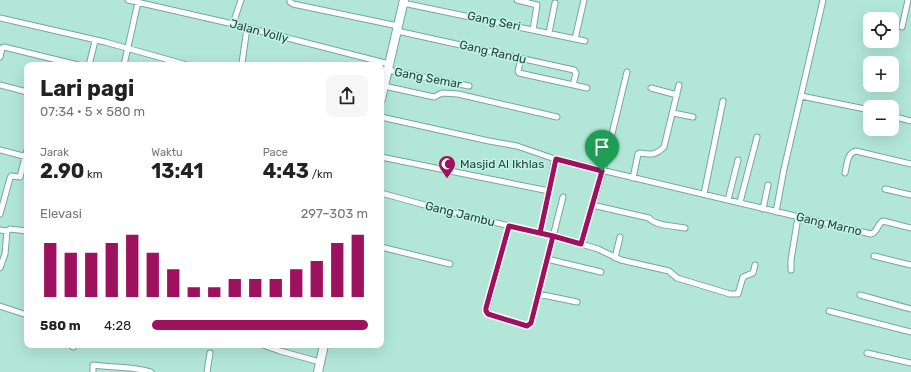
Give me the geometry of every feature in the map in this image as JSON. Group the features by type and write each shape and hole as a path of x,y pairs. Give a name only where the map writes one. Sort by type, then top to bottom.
{"main road":[{"path":"384,86 404,1"},
{"path":"318,372 323,348"}],"street":[{"name":"Jalan Volly","path":"128,0 233,24 370,62"},
{"path":"233,24 241,0"},
{"path":"517,0 537,5 533,30"},
{"path":"575,39 584,0"},
{"path":"776,212 784,168 823,0"},
{"path":"902,27 908,0"},
{"name":"Gang Randu","path":"291,1 397,29 521,59 574,70 576,72 573,85"},
{"name":"Gang Seri","path":"404,1 584,41"},
{"path":"125,62 138,2"},
{"path":"549,33 555,2"},
{"path":"0,18 128,48 177,62"},
{"path":"242,62 247,28"},
{"path":"90,62 95,41"},
{"path":"0,57 2,48 4,47 66,62"},
{"path":"521,59 518,71 519,73 587,88"},
{"name":"Jalan Volly","path":"384,66 388,67"},
{"name":"Gang Semar","path":"388,67 469,86"},
{"path":"581,244 602,171 626,72"},
{"path":"0,85 24,91"},
{"path":"633,178 638,154 652,155 658,153 664,147 679,85"},
{"path":"384,86 434,97 442,93 458,94 557,117"},
{"path":"651,88 677,95"},
{"path":"801,96 863,109"},
{"path":"704,194 723,101"},
{"path":"673,113 693,117"},
{"name":"Gang Marno","path":"384,118 517,146 556,159 602,171 740,202 763,209 871,234 876,231 880,222 883,221 911,228"},
{"path":"899,118 911,121"},
{"path":"740,202 757,137"},
{"path":"0,150 24,156"},
{"path":"845,173 850,155 853,151 911,164"},
{"path":"384,158 549,191"},
{"path":"540,233 556,159"},
{"path":"728,200 738,160"},
{"path":"0,214 10,178 11,176 20,177 24,164"},
{"path":"763,209 768,185"},
{"path":"885,189 911,195"},
{"name":"Gang Jambu","path":"384,194 581,244 598,249 615,258 670,271 677,278 736,295 739,293 742,277 752,273 755,265"},
{"path":"509,226 486,311 488,314 527,326 531,323 563,197"},
{"path":"592,205 649,218 652,221 662,224 685,228"},
{"path":"791,270 791,260 798,216"},
{"path":"0,230 10,229 24,231"},
{"path":"0,268 5,254 8,230"},
{"path":"615,258 620,237"},
{"path":"384,248 450,264"},
{"path":"874,256 911,265"},
{"path":"547,259 601,272"},
{"path":"538,294 577,302"},
{"path":"860,295 911,309"},
{"path":"0,306 24,314"},
{"path":"829,310 911,332"},
{"path":"273,348 320,362"},
{"path":"207,372 210,353"},
{"path":"867,353 911,363"},
{"path":"92,372 93,365 109,370 135,368 151,372"}],"place":[{"name":"Masjid Al Ikhlas","path":"447,179"}],"route":[{"path":"602,171 556,159 540,233 553,236 531,323 527,326 488,314 486,308 509,226 553,236 581,244 602,171"}]}
